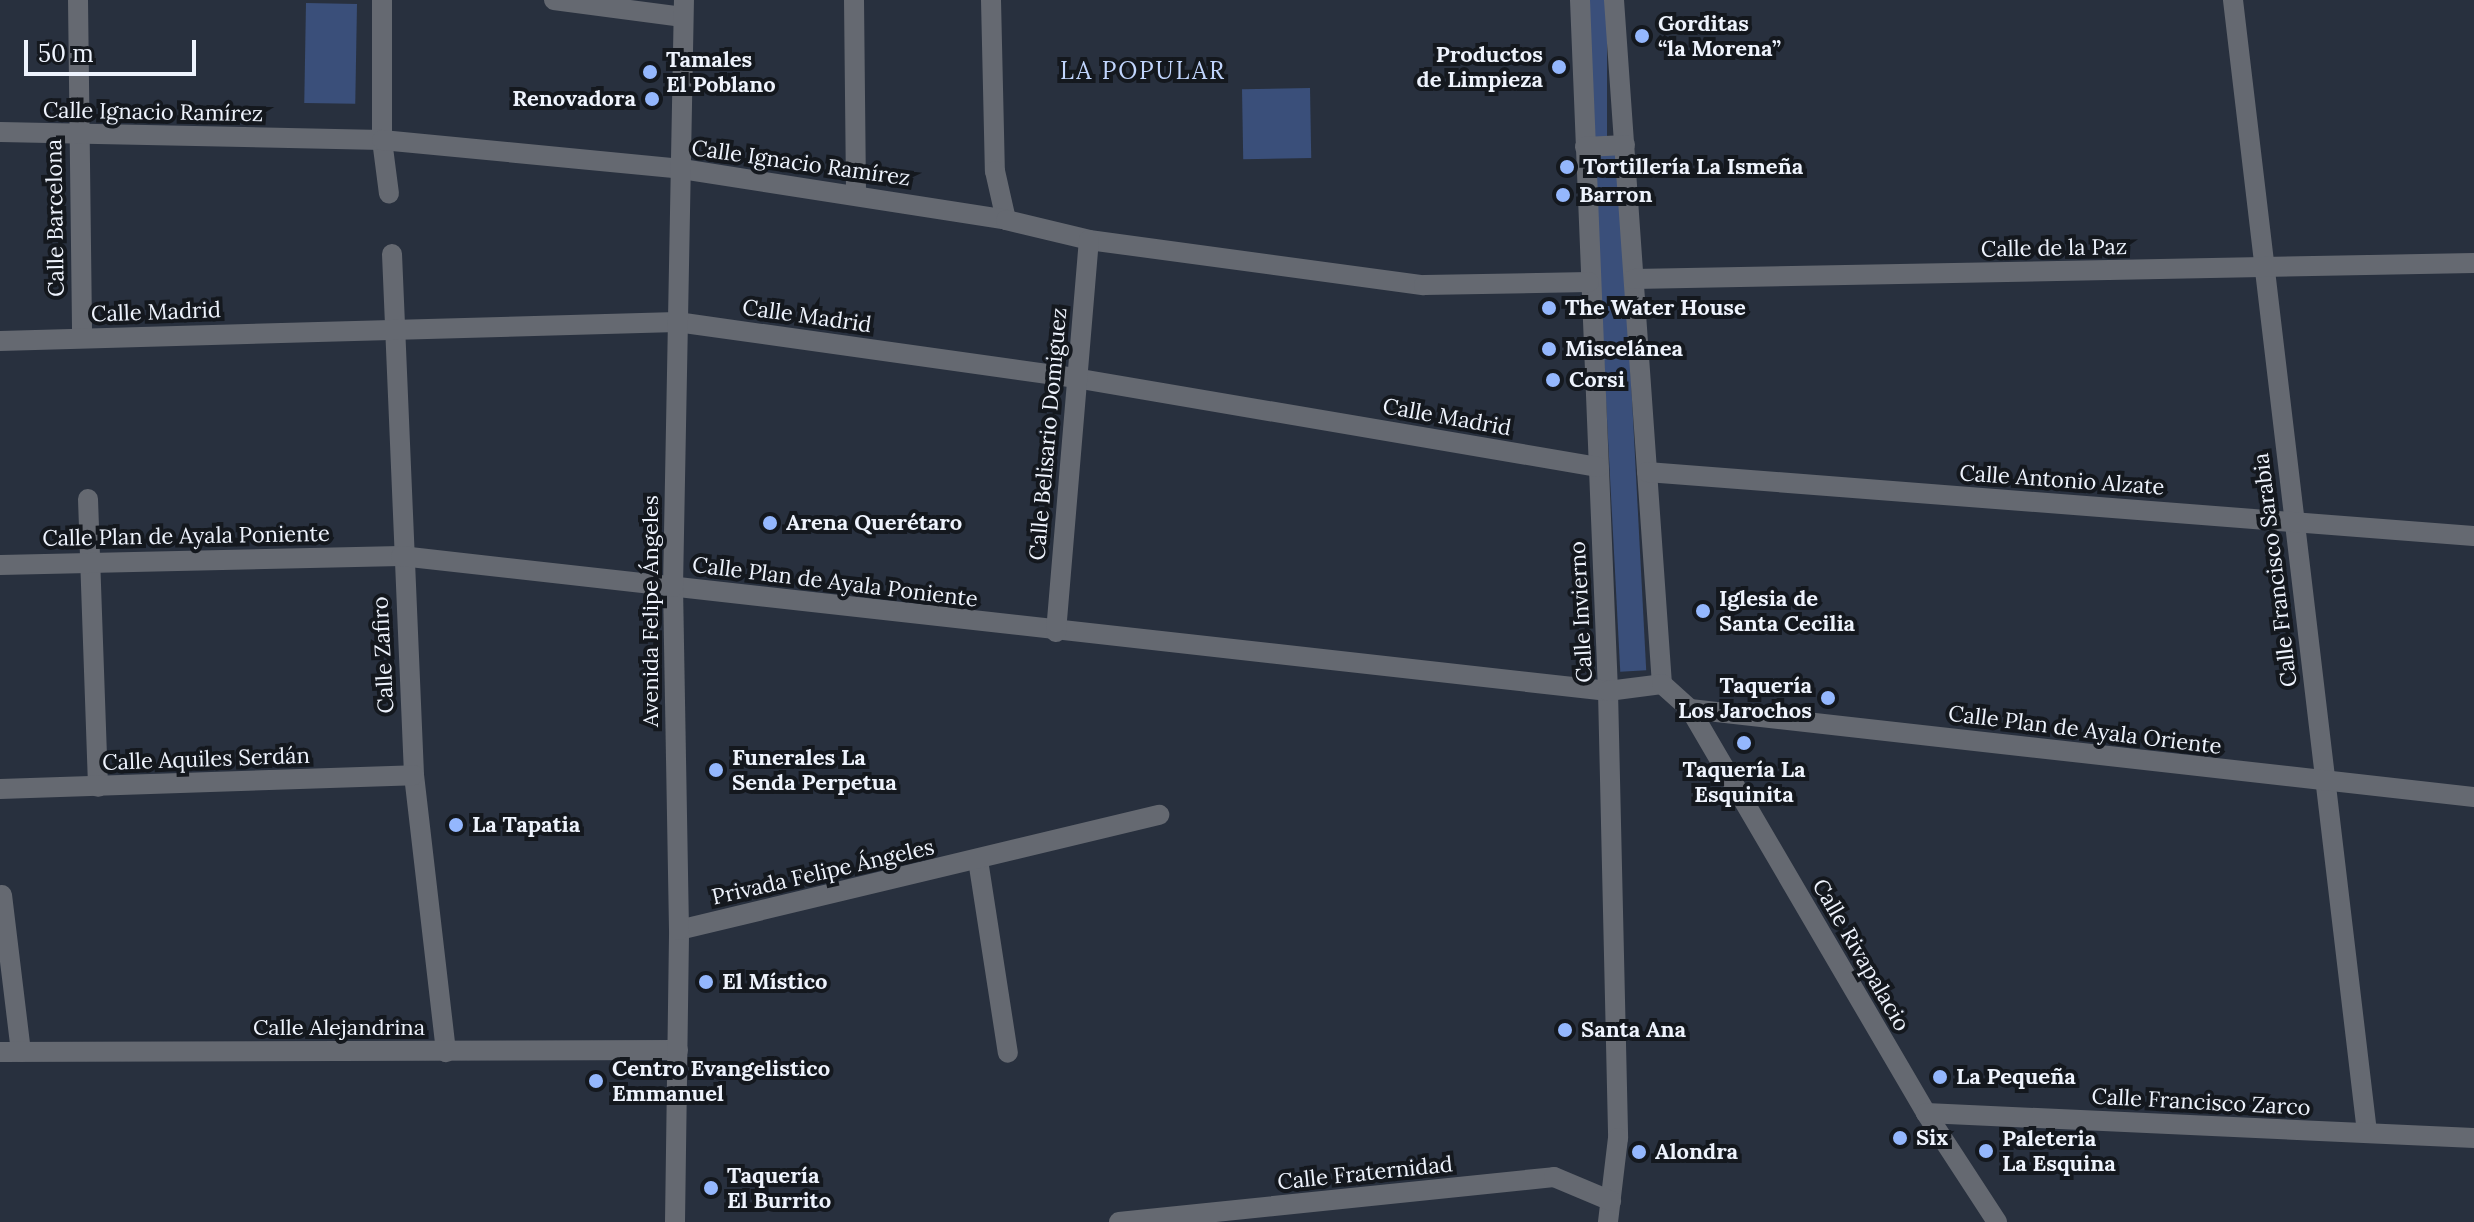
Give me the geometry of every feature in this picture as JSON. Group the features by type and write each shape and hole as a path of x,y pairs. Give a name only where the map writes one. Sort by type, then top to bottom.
{"street":[{"name":"Calle Barcelona","path":"78,0 77,135 82,338"},
{"path":"382,0 382,140 389,194"},
{"path":"554,0 684,9"},
{"path":"854,0 856,194"},
{"path":"991,0 995,171 1006,220"},
{"name":"Calle Invierno","path":"1580,0 1589,282 1608,691 1618,1138 1608,1222"},
{"path":"1614,0 1662,684"},
{"name":"Calle Francisco Sarabia","path":"2233,0 2323,782 2367,1133"},
{"name":"Avenida Felipe Ángeles","path":"675,1222 679,930 673,587 684,9"},
{"name":"Calle Ignacio Ramírez","path":"0,132 382,140 682,169 1006,220 1089,240 1424,285 1589,282"},
{"path":"1585,147 1625,145"},
{"name":"Calle Belisario Domiguez","path":"1056,632 1089,240"},
{"name":"Calle Zafiro","path":"392,254 401,556 414,775 446,1052"},
{"name":"Calle de la Paz","path":"1634,279 2474,263"},
{"name":"Calle Madrid","path":"0,341 677,322 1075,378 1598,467"},
{"name":"Calle Antonio Alzate","path":"1647,472 2474,536"},
{"path":"88,499 98,787"},
{"name":"Calle Plan de Ayala Poniente","path":"0,565 401,556 1056,632 1608,691 1662,684"},
{"name":"Calle Rivapalacio","path":"1662,684 1690,709 1926,1113 1997,1222"},
{"name":"Calle Plan de Ayala Oriente","path":"1690,709 2474,797"},
{"name":"Calle Aquiles Serdán","path":"0,789 414,775"},
{"name":"Privada Felipe Ángeles","path":"679,930 1159,815"},
{"path":"978,860 1008,1053"},
{"path":"2,895 21,1052"},
{"name":"Calle Alejandrina","path":"0,1052 678,1050"},
{"name":"Calle Francisco Zarco","path":"1926,1113 2474,1138"},
{"name":"Calle Fraternidad","path":"1119,1222 1554,1177 1611,1201"}],"shaded area":[{"path":"1587,0 1607,0 1607,138 1587,138"},
{"path":"306,3 357,4 355,104 304,103"},
{"path":"1310,88 1311,158 1243,159 1242,89"},
{"path":"1619,151 1646,670 1620,672 1593,152"}],"place":[{"name":"Gorditas “la Morena”","path":"1642,36"},
{"name":"Productos de Limpieza","path":"1559,67"},
{"name":"Tamales El Poblano","path":"650,72"},
{"name":"Renovadora","path":"652,99"},
{"name":"Tortillería La Ismeña","path":"1567,167"},
{"name":"Barron","path":"1563,195"},
{"name":"The Water House","path":"1549,308"},
{"name":"Miscelánea","path":"1549,349"},
{"name":"Corsi","path":"1553,380"},
{"name":"Arena Querétaro","path":"770,523"},
{"name":"Iglesia de Santa Cecilia","path":"1703,611"},
{"name":"Taquería Los Jarochos","path":"1828,698"},
{"name":"Taquería La Esquinita","path":"1744,743"},
{"name":"Funerales La Senda Perpetua","path":"716,770"},
{"name":"La Tapatia","path":"456,825"},
{"name":"El Místico","path":"706,982"},
{"name":"Santa Ana","path":"1565,1030"},
{"name":"La Pequeña","path":"1940,1077"},
{"name":"Centro Evangelistico Emmanuel","path":"596,1081"},
{"name":"Six","path":"1900,1138"},
{"name":"Paleteria La Esquina","path":"1986,1151"},
{"name":"Alondra","path":"1639,1152"},
{"name":"Taquería El Burrito","path":"711,1188"}],"district":[{"name":"LA POPULAR","path":"1143,71"}]}
